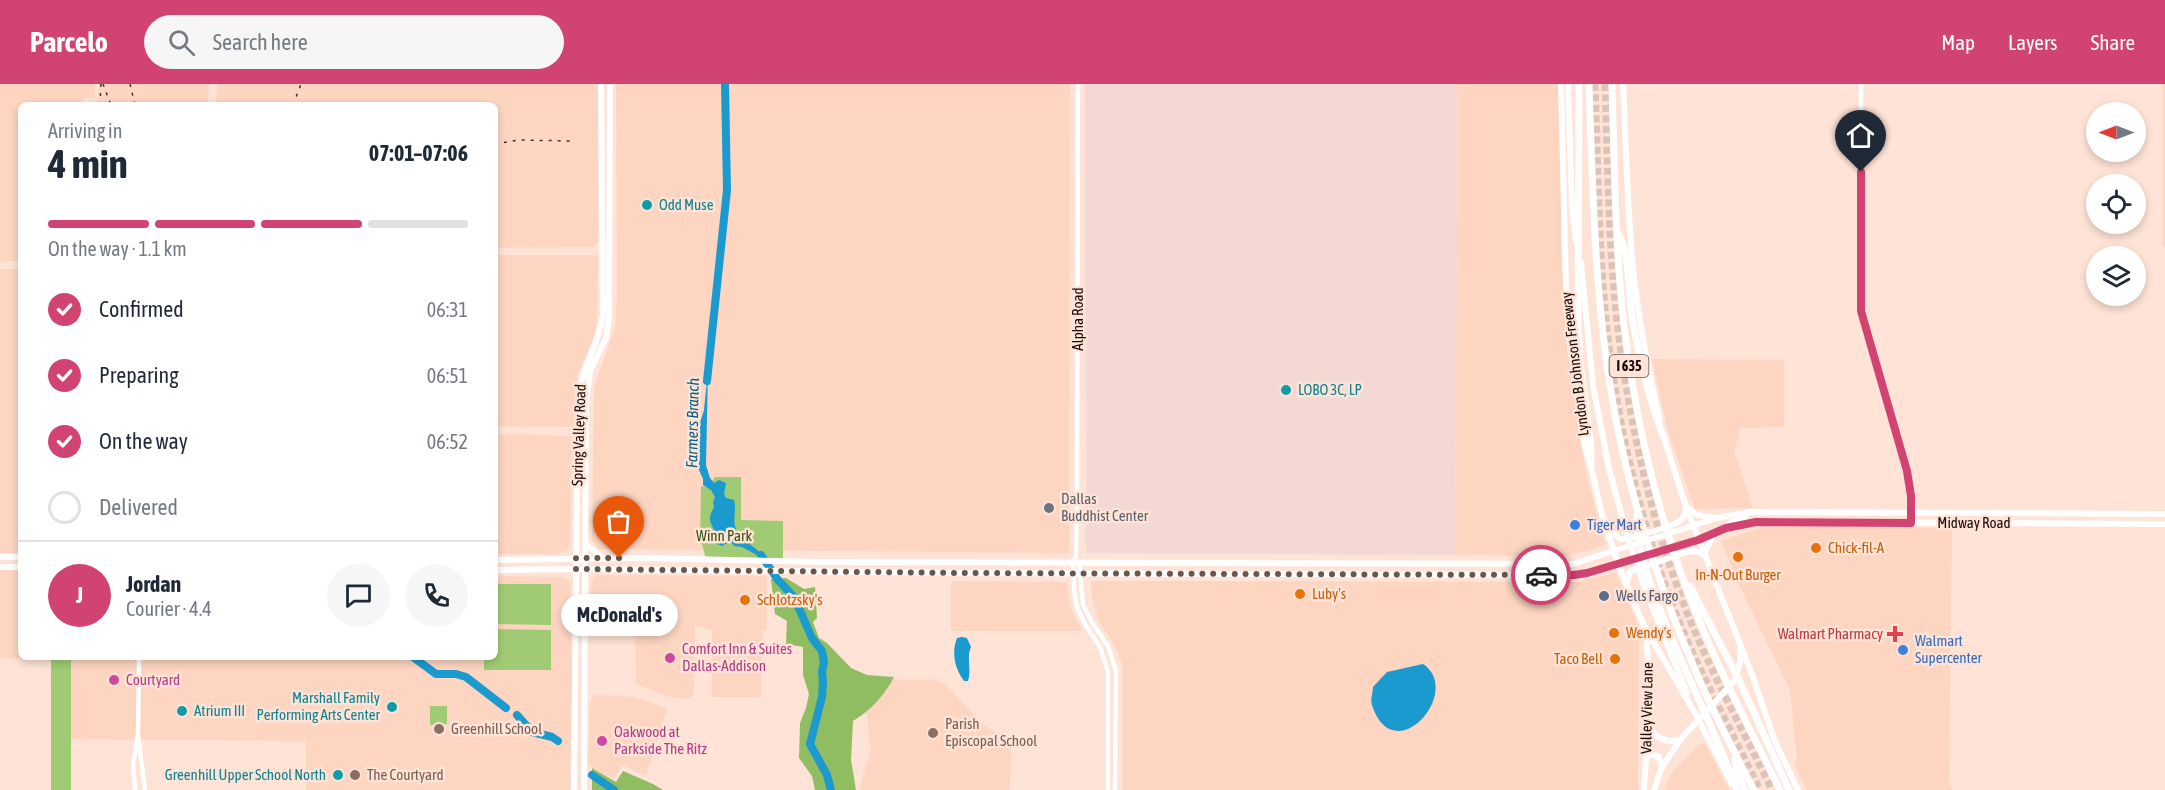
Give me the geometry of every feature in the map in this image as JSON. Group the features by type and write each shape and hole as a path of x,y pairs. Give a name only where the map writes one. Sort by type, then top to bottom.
{"highway":[{"path":"1579,84 1577,287 1580,363 1591,446 1591,466"},
{"name":"Lyndon B Johnson Freeway","path":"1588,84 1595,248 1602,327 1619,435 1655,566 1696,674 1754,790"},
{"name":"I 635","path":"1612,84 1621,299 1631,381 1659,499 1677,558 1718,664 1780,790"},
{"path":"1617,229 1624,245 1633,318 1651,405 1665,441"},
{"path":"1637,507 1636,532 1642,570 1736,790"},
{"path":"1684,577 1696,594 1740,682 1789,790"},
{"path":"1734,751 1737,772 1745,790"}],"main road":[{"name":"Spring Valley Road","path":"574,790 578,394 584,368 600,334 603,313 601,84"},
{"name":"Spring Valley Road","path":"584,790 586,401 589,376 606,338 609,318 610,84"},
{"name":"Lyndon B Johnson Freeway","path":"1561,84 1564,258 1569,339 1585,448 1606,528 1618,564 1644,626 1695,712 1736,790"},
{"path":"1568,84 1572,209 1585,296 1592,374 1609,469 1626,531 1642,570 1659,626 1695,712"},
{"path":"1623,84 1627,181 1635,282 1646,356 1665,441 1698,540 1753,677 1776,746 1798,790"},
{"path":"602,176 610,176"},
{"path":"1686,507 1701,516 1722,517"},
{"path":"1606,528 1620,539 1630,538 1677,523 1684,516 1686,507"},
{"path":"1802,522 1803,512"},
{"path":"1849,512 1849,522"},
{"path":"1726,528 1746,513"},
{"name":"Midway Road","path":"498,560 603,558 744,561 1573,564 1693,525 1746,513 2165,514"},
{"name":"Midway Road","path":"498,570 1580,574 1698,540 1726,528 1765,522 2165,524"},
{"path":"1704,555 1714,533"},
{"path":"585,542 603,558"},
{"path":"1628,587 1627,577 1634,570 1686,552 1695,551 1704,555"},
{"path":"0,557 18,557"},
{"path":"697,560 697,570"},
{"path":"964,562 964,573"},
{"path":"1465,564 1465,574"},
{"path":"1543,564 1543,575"},
{"path":"0,567 18,567"},
{"name":"Valley View Lane","path":"1644,626 1648,648 1648,723 1644,790"},
{"path":"1704,719 1738,674 1739,644"},
{"name":"Valley View Lane","path":"1654,790 1662,767 1680,740 1704,719"},
{"path":"1648,723 1657,737 1664,741 1680,740"},
{"path":"1647,754 1658,756 1662,767"}],"street":[{"name":"Alpha Road","path":"1078,84 1077,607 1100,647 1108,672 1108,790"},
{"path":"1861,84 1861,311 1904,460 1909,484 1911,523"},
{"name":"Alpha Road","path":"1077,573 1083,605 1108,646 1116,671 1115,790"},
{"path":"139,660 138,735 145,790"},
{"path":"1108,672 1116,671"},
{"path":"135,790 133,764 138,735"}],"shaded area":[{"path":"0,84 95,84 95,98 84,98 82,102 18,102 18,261 0,261"},
{"path":"99,84 209,84 208,102 97,102"},
{"path":"217,84 598,84 598,243 594,247 498,248 498,102 216,102"},
{"path":"616,84 1070,84 1069,553 599,549 592,540 594,387 615,328 617,299"},
{"path":"1085,84 1458,84 1455,555 1086,553"},
{"path":"1458,84 1559,84 1561,248 1574,397 1586,473 1605,545 1567,556 1455,555"},
{"path":"2163,84 2165,84 2165,247 2163,247"},
{"path":"498,255 595,255 598,257 595,333 578,373 574,423 569,427 498,426"},
{"path":"0,269 18,269 18,553 0,553"},
{"path":"1652,359 1784,360 1784,427 1740,428 1734,451 1753,508 1695,509 1668,431"},
{"path":"498,434 572,436 570,545 567,550 559,554 498,554"},
{"path":"1765,527 1952,528 1949,783 1953,790 1807,790 1794,764 1797,761 1790,690 1740,587 1721,541"},
{"path":"0,570 18,570 18,658 0,658"},
{"path":"1616,573 1639,628 1638,790 1123,790 1123,666 1115,646 1099,621 1092,597 1091,581 1575,582"},
{"path":"596,575 767,576 767,630 762,631 761,697 712,697 712,630 695,625 694,693 691,697 688,699 670,697 636,684 635,625 631,625 630,614 590,614 591,581"},
{"path":"498,576 564,577 570,582 572,665 570,790 306,790 306,741 71,739 71,660 498,660"},
{"path":"951,581 1067,582 1070,607 1082,631 951,631"},
{"name":"Parish Episcopal School","path":"862,679 935,680 945,684 985,726 1011,741 1010,790 859,790 871,750"},
{"path":"593,696 634,697 667,708 646,776 622,765 613,779 588,765 590,703"},
{"path":"1699,744 1707,747 1729,790 1665,790 1670,775"}],"green space":[{"name":"Winn Park","path":"715,477 741,477 741,520 783,521 783,561 706,559 700,537 701,486 708,487"},
{"path":"786,578 804,589 815,587 817,618 813,622 819,638 827,643 851,668 867,675 894,677 876,702 853,721 851,760 856,790 815,790 812,776 799,758 800,723 809,694 803,675 803,647 786,644 787,621 775,614 771,579"},
{"path":"498,584 551,584 551,625 498,624"},
{"path":"498,629 551,630 551,670 484,670 484,660 498,660"},
{"path":"51,660 71,660 71,790 51,790"},
{"path":"430,706 447,706 447,724 430,725"},
{"path":"592,768 616,782 623,771 663,790 592,790"}],"water":[{"path":"708,370 706,465 714,483 719,480 726,483 724,494 726,498 734,500 734,518 738,534 759,551 766,560 729,542 722,546 715,543 714,537 717,534 710,518 715,497 711,490 703,485 699,470 699,426 704,410"},
{"path":"957,638 967,638 971,647 968,681 964,681 955,661 955,644"},
{"path":"1423,664 1433,676 1435,691 1431,707 1421,720 1409,729 1395,731 1382,724 1372,705 1373,687 1387,672"}],"waterway":[{"name":"Farmers Branch","path":"707,381 727,190 725,84"},
{"name":"Farmers Branch","path":"761,555 778,580 794,597 812,638 822,651 824,663 822,697 810,744 827,775 831,790"},
{"path":"417,660 436,674 456,674 466,677 506,708"},
{"path":"517,715 532,732 552,737 558,741"},
{"path":"592,775 614,790"}],"tunnel":[{"path":"1595,84 1605,312 1615,387 1631,468 1653,549 1671,601 1702,673 1760,790"},
{"path":"1605,84 1615,299 1628,397 1642,465 1659,532 1681,597 1713,671 1772,790"}],"railway":[{"path":"100,102 101,84"},
{"path":"103,84 110,102"},
{"path":"130,84 134,102"},
{"path":"294,102 301,84"},
{"path":"498,144 519,140 573,141"}],"way so far":[{"path":"619,558 576,558 576,569 1541,575"}],"place":[{"name":"Odd Muse","path":"647,205"},
{"name":"LOBO 3C, LP","path":"1286,390"},
{"name":"Dallas Buddhist Center","path":"1049,508"},
{"name":"Tiger Mart","path":"1575,525"},
{"name":"Chick-fil-A","path":"1816,548"},
{"name":"In-N-Out Burger","path":"1738,557"},
{"name":"McDonald's","path":"619,558"},
{"name":"Luby's","path":"1300,594"},
{"name":"Wells Fargo","path":"1604,596"},
{"name":"Schlotzsky's","path":"745,600"},
{"name":"Wendy's","path":"1614,633"},
{"name":"Walmart Pharmacy","path":"1895,634"},
{"name":"Walmart Supercenter","path":"1903,650"},
{"name":"Comfort Inn & Suites Dallas-Addison","path":"670,658"},
{"name":"Taco Bell","path":"1615,659"},
{"name":"Courtyard","path":"114,680"},
{"name":"Marshall Family Performing Arts Center","path":"392,707"},
{"name":"Atrium III","path":"182,711"},
{"name":"Greenhill School","path":"439,729"},
{"name":"Parish Episcopal School","path":"933,733"},
{"name":"Oakwood at Parkside The Ritz","path":"602,741"},
{"name":"Greenhill Upper School North","path":"338,775"},
{"name":"The Courtyard","path":"355,775"}],"route":[{"path":"1541,575 1574,575 1608,568 1698,540 1726,528 1756,522 1911,523 1911,496 1907,471 1862,319 1860,301 1861,172"}]}
